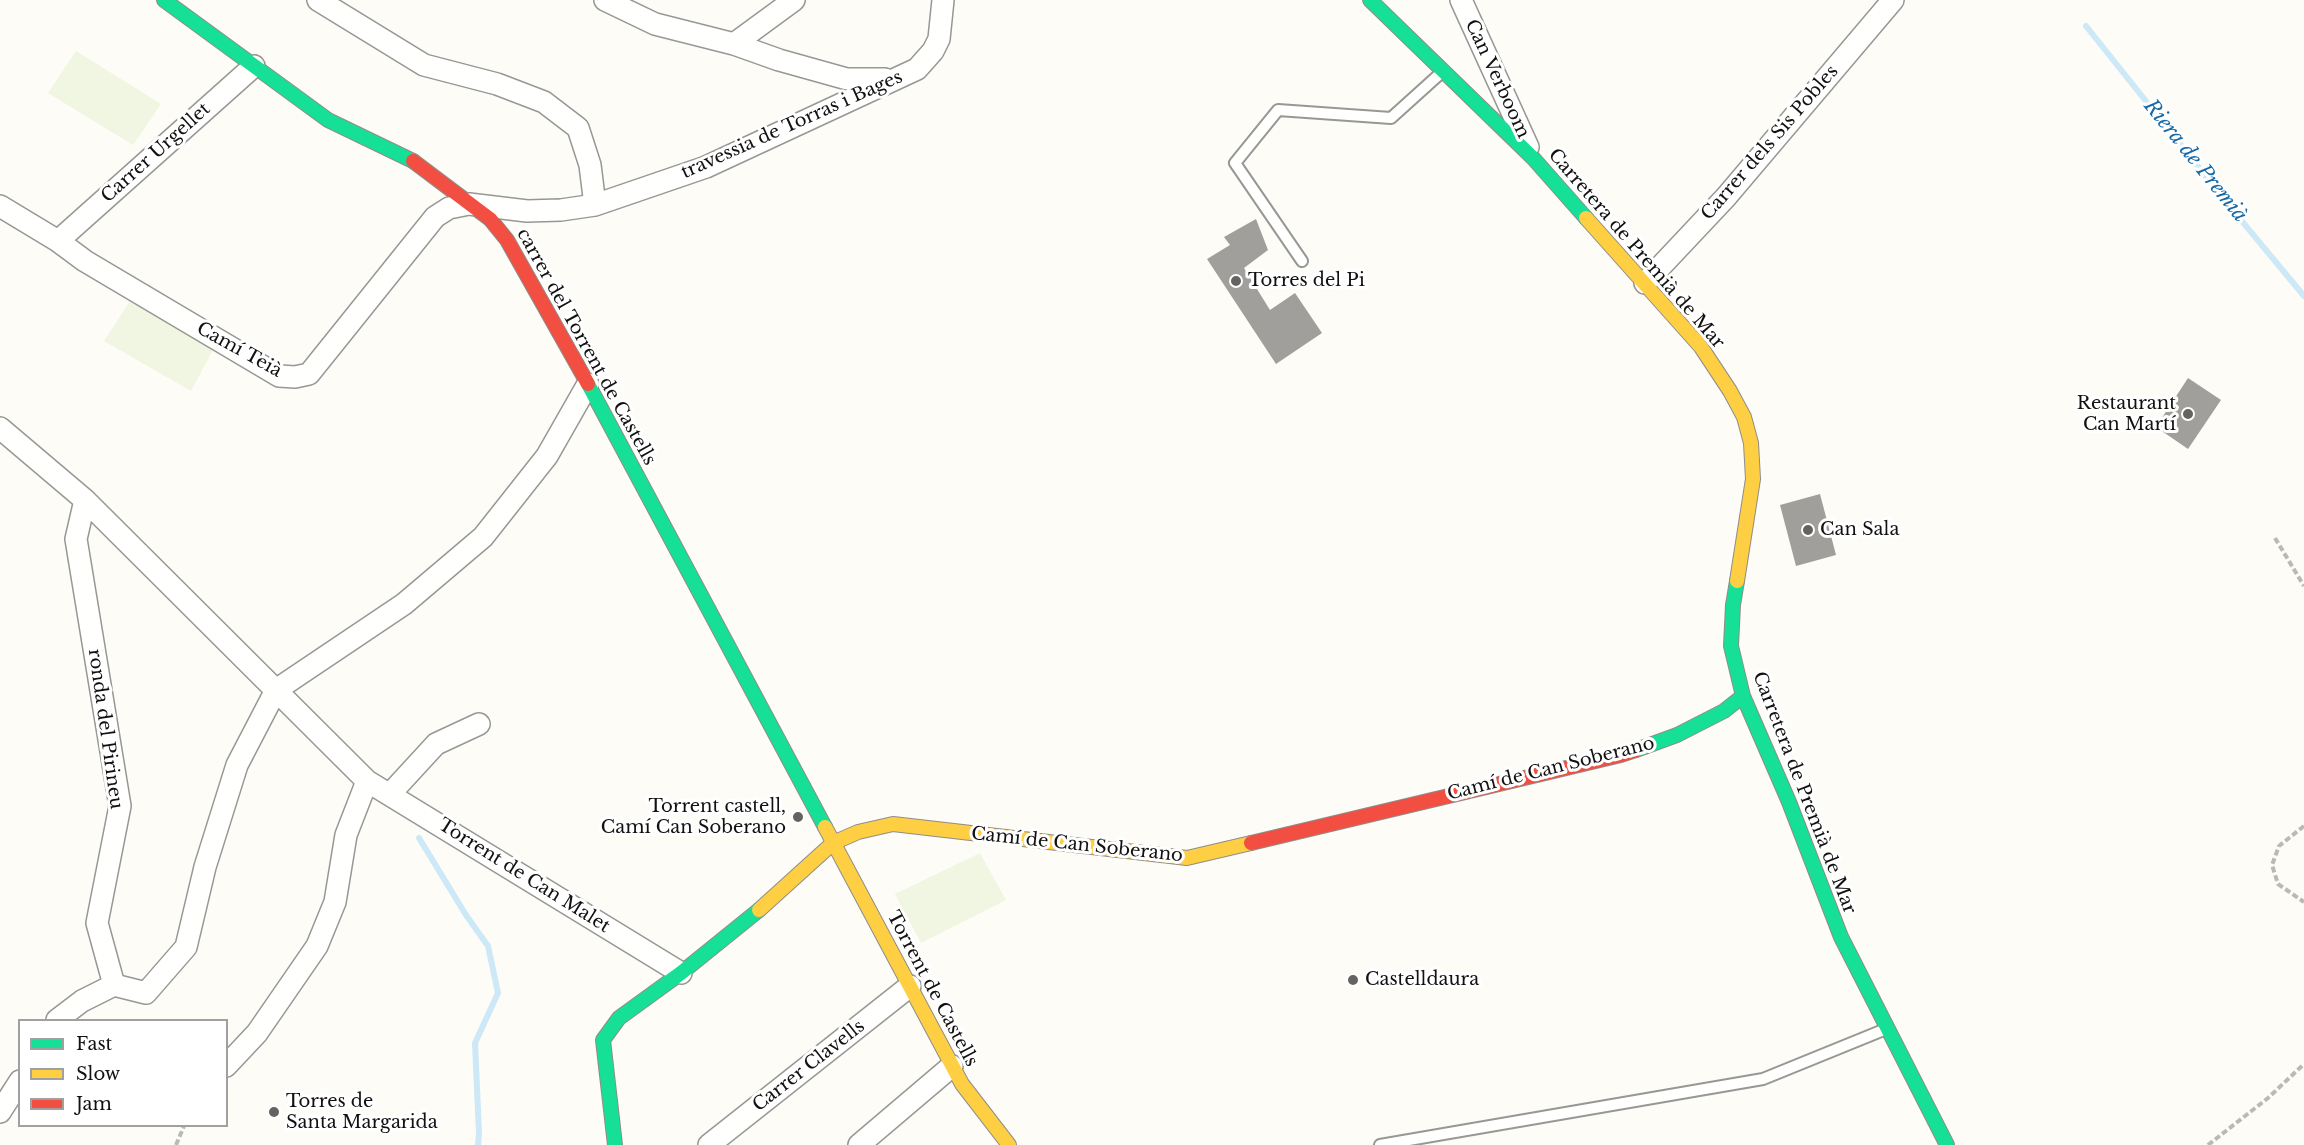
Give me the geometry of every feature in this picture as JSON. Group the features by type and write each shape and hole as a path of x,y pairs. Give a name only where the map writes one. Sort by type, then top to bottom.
{"street":[{"name":"carrer del Torrent de Castells","path":"164,0 328,120 408,157 490,219 507,240 588,384 833,843"},
{"path":"318,0 424,65 497,84 544,102 578,128 590,165 595,205"},
{"path":"605,0 655,24 734,44 779,60 848,79 892,80"},
{"path":"734,44 794,0"},
{"name":"travessia de Torras i Bages","path":"469,204 527,211 561,210 595,205 706,167 917,69 933,51 939,39 943,0"},
{"name":"Carretera de Premià de Mar","path":"1371,0 1533,158 1645,283 1707,356 1744,417 1751,443 1753,478 1733,605 1731,646 1743,696 1789,802 1841,937 1947,1145"},
{"name":"Can Verboom","path":"1461,0 1533,158"},
{"name":"Carrer dels Sis Pobles","path":"1645,283 1726,197 1893,0"},
{"name":"Carrer Urgellet","path":"58,241 254,66"},
{"name":"Camí Teià","path":"0,206 58,241 85,261 279,376 295,377 309,374 435,217 449,208 469,204"},
{"path":"58,1019 82,1001 114,985 146,993 186,947 205,867 237,765 276,690 404,604 483,537 547,456 588,384"},
{"path":"0,428 85,500 367,781 346,835 335,902 316,946 257,1033 228,1064"},
{"name":"ronda del Pirineu","path":"85,500 76,539 120,806 97,923 114,985"},
{"name":"Camí de Can Soberano","path":"615,1145 603,1040 619,1018 681,973 750,918 833,843 858,832 893,825 1187,858 1621,755 1677,735 1724,711 1743,696"},
{"path":"390,794 436,744 479,724"},
{"name":"Torrent de Can Malet","path":"367,781 681,973"},
{"name":"Torrent de Castells","path":"833,843 962,1084 1002,1143"},
{"name":"Carrer Clavells","path":"709,1145 910,986"},
{"path":"859,1145 952,1066"},
{"path":"0,1112 18,1084"}],"lane":[{"path":"1302,261 1235,163 1278,110 1391,118 1444,70"},
{"path":"1380,1145 1764,1079 1887,1029"}],"path":[{"path":"2275,538 2304,586"},
{"path":"2304,826 2279,846 2272,865 2278,884 2304,902"},
{"path":"2208,1145 2268,1098 2304,1064"},
{"path":"176,1145 183,1127"}],"green space":[{"path":"76,51 161,104 133,145 48,93"},
{"path":"130,301 213,350 191,391 104,341"},
{"path":"980,853 1006,900 921,943 895,894"}],"building":[{"name":"Torres del Pi","path":"1256,219 1268,250 1244,268 1270,310 1295,293 1322,333 1276,364 1207,259 1230,245 1224,237"},
{"name":"Restaurant Can Martí","path":"2188,378 2221,400 2188,449 2156,427"},
{"name":"Can Sala","path":"1820,494 1836,555 1796,566 1780,505"}],"waterway":[{"name":"Riera de Premià","path":"2086,26 2304,296"},
{"path":"419,838 466,915 488,946 498,993 475,1043 478,1145"}],"traffic: fast":[{"path":"164,0 328,120 413,161"},
{"path":"1370,0 1533,158 1586,218"},
{"path":"588,384 825,827"},
{"path":"1737,581 1731,646 1743,696 1789,802 1841,937 1947,1145"},
{"path":"1636,750 1677,735 1724,711 1743,696"},
{"path":"615,1145 603,1040 619,1018 681,973 759,910"}],"traffic: slow":[{"path":"1586,218 1701,347 1744,417 1751,443 1753,479 1737,581"},
{"path":"759,910 833,843 858,832 893,824 1187,858 1251,843"},
{"path":"825,827 962,1084 1009,1145"}],"traffic: jam":[{"path":"413,161 490,219 507,240 588,384"},
{"path":"1251,843 1636,750"}],"place":[{"name":"Torres del Pi","path":"1236,281"},
{"name":"Restaurant Can Martí","path":"2188,414"},
{"name":"Can Sala","path":"1808,530"},
{"name":"Torrent castell, Camí Can Soberano","path":"798,817"},
{"name":"Castelldaura","path":"1353,980"},
{"name":"Torres de Santa Margarida","path":"274,1112"}]}
